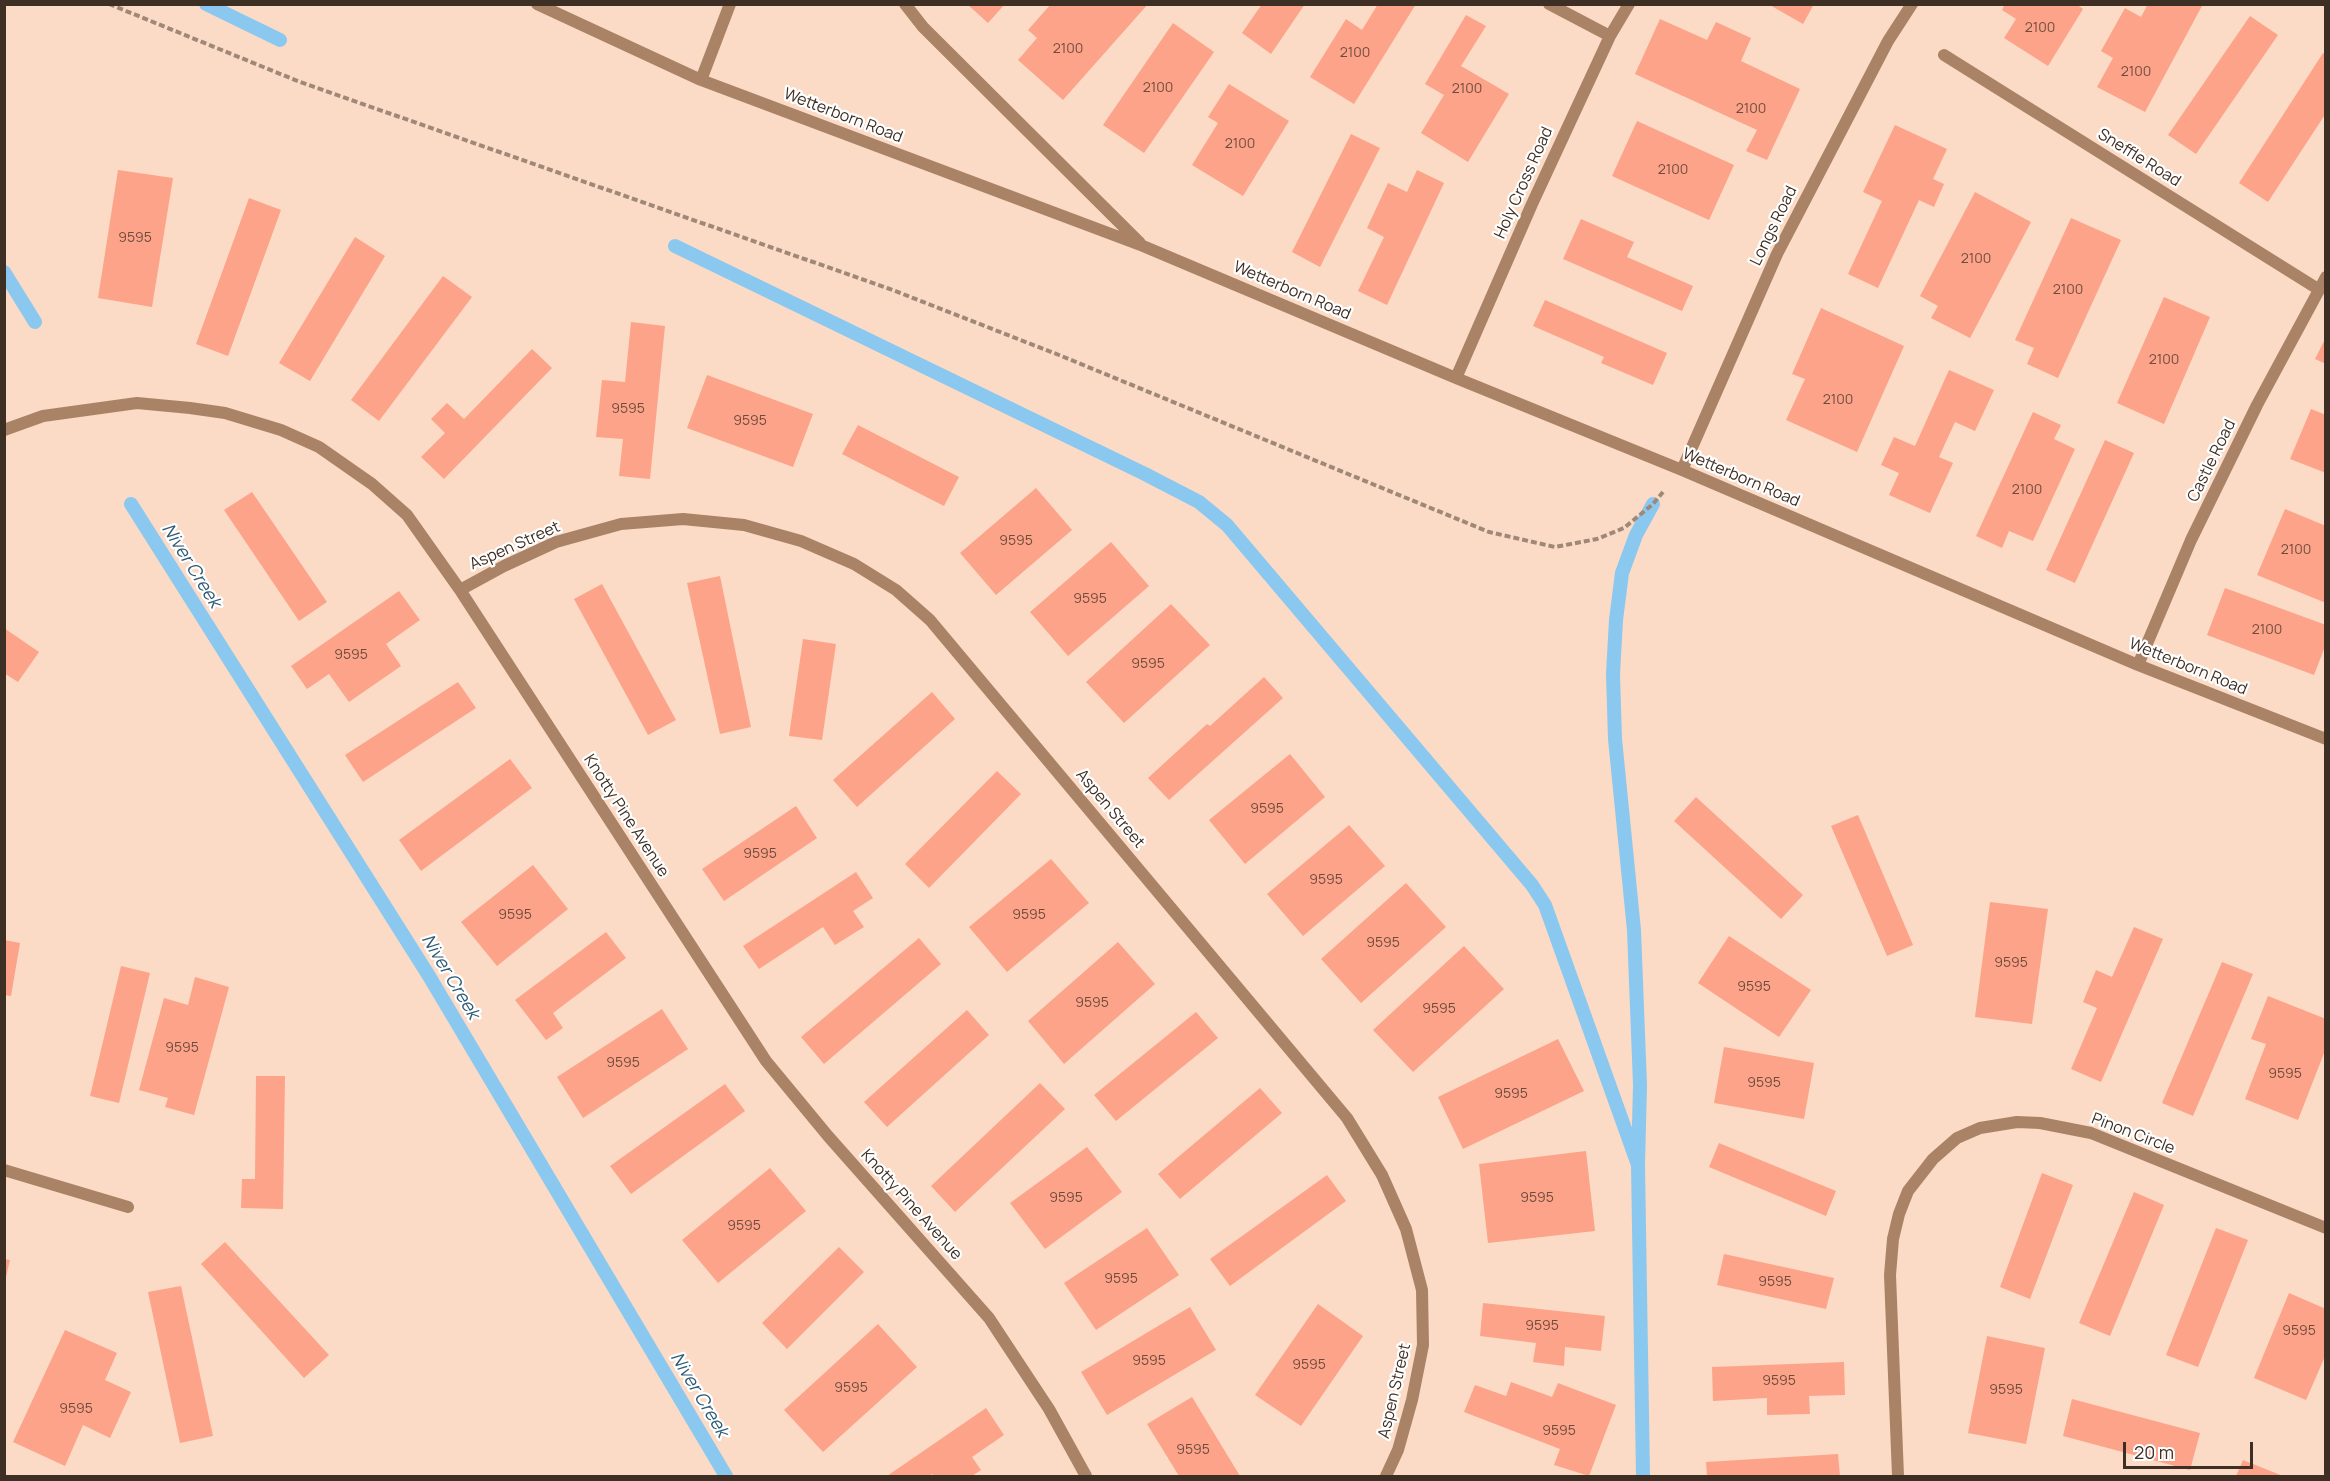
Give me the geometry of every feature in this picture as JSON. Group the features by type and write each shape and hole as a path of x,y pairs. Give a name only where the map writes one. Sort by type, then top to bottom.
{"street":[{"name":"Wetterborn Road","path":"537,4 701,80 1143,246 1682,470 2138,665 2325,739"},
{"path":"701,80 730,4"},
{"name":"Wetterborn Road","path":"905,4 924,27 1143,246"},
{"path":"1549,4 1610,36"},
{"name":"Holy Cross Road","path":"1456,378 1532,204 1610,36 1629,4"},
{"name":"Longs Road","path":"1682,470 1777,254 1888,41 1911,4"},
{"name":"Sneffle Road","path":"1944,55 2318,290"},
{"name":"Castle Road","path":"2138,665 2192,540 2258,405 2325,277"},
{"name":"Knotty Pine Avenue","path":"4,430 43,416 137,403 225,413 281,430 319,447 372,484 407,515 460,590 766,1061 828,1136 989,1318 1049,1409 1086,1476"},
{"name":"Aspen Street","path":"460,590 504,566 556,543 621,524 683,519 744,525 801,540 854,564 896,590 930,620 1347,1118 1382,1175 1406,1228 1423,1301 1423,1346 1413,1400 1398,1450 1386,1476"},
{"name":"Pinon Circle","path":"1898,1476 1890,1275 1893,1239 1908,1191 1933,1160 1958,1138 1980,1128 2017,1122 2040,1122 2091,1133 2325,1228"},
{"path":"4,1170 128,1207"}],"path":[{"path":"110,4 300,82 900,293 1489,531 1556,546 1598,539 1624,528 1653,504 1682,470"}],"building":[{"path":"967,4 1005,4 988,23"},
{"path":"1051,4 1148,4 1063,100 1018,60 1037,38 1028,30"},
{"path":"1262,4 1305,4 1271,54 1242,33"},
{"path":"1378,4 1416,4 1354,104 1310,77 1346,19 1362,30"},
{"path":"1768,4 1814,4 1803,24"},
{"path":"2005,4 2076,4 2083,9 2048,66 2004,38 2016,19 2002,10"},
{"path":"2148,4 2203,4 2145,112 2097,87 2113,58 2101,51 2125,8 2141,17"},
{"path":"1466,15 1486,26 1461,66 1509,94 1468,162 1421,133 1444,95 1425,84"},
{"path":"2250,16 2278,35 2196,154 2168,135"},
{"path":"1660,19 1707,40 1716,22 1751,38 1741,61 1800,89 1767,160 1746,151 1757,130 1635,74"},
{"path":"1173,23 1214,52 1144,153 1103,125"},
{"path":"2323,53 2326,54 2326,113 2268,202 2239,183"},
{"path":"1229,84 1289,121 1243,196 1192,165 1218,123 1208,117"},
{"path":"1637,121 1734,165 1709,220 1612,176"},
{"path":"1895,125 1947,149 1933,179 1944,184 1934,207 1919,200 1878,288 1848,274 1882,201 1863,192"},
{"path":"1351,134 1380,148 1320,267 1292,252"},
{"path":"118,170 173,178 152,307 98,298"},
{"path":"1417,170 1444,183 1387,305 1358,291 1384,237 1367,228 1388,183 1407,192"},
{"path":"1975,192 2031,222 1970,338 1931,318 1938,306 1920,296"},
{"path":"249,198 281,210 228,356 196,344"},
{"path":"2071,218 2121,240 2058,378 2027,364 2034,348 2015,340"},
{"path":"1581,219 1634,242 1627,257 1693,286 1682,311 1563,259"},
{"path":"355,237 385,256 310,381 279,363"},
{"path":"443,276 472,297 379,421 351,400"},
{"path":"2164,297 2210,317 2164,424 2117,403"},
{"path":"1545,300 1667,353 1653,385 1601,363 1604,357 1533,326"},
{"path":"1821,308 1904,346 1857,452 1786,420 1805,379 1792,374"},
{"path":"631,322 665,326 650,479 619,476 623,439 596,437 602,380 625,382"},
{"path":"2326,337 2326,364 2315,359"},
{"path":"532,349 552,368 444,479 421,457 445,433 431,419 447,403 464,419"},
{"path":"1949,370 1994,390 1975,431 1955,422 1939,457 1953,463 1930,513 1889,495 1899,473 1881,465 1894,437 1915,446"},
{"path":"707,375 813,414 793,467 687,428"},
{"path":"2311,409 2326,415 2326,473 2290,459"},
{"path":"2033,412 2061,425 2054,439 2075,449 2033,541 2009,531 2002,548 1976,536"},
{"path":"858,425 959,477 944,506 842,454"},
{"path":"2105,440 2134,453 2075,583 2046,570"},
{"path":"1036,488 1072,530 996,595 960,553"},
{"path":"252,492 327,602 299,621 224,510"},
{"path":"2285,509 2326,526 2326,603 2257,575"},
{"path":"1111,542 1149,586 1068,656 1030,612"},
{"path":"720,576 751,727 720,734 687,583"},
{"path":"602,584 676,720 648,735 574,599"},
{"path":"2225,588 2326,625 2326,644 2314,675 2207,635"},
{"path":"399,591 420,620 386,644 401,666 349,702 329,674 307,689 291,666"},
{"path":"1171,604 1210,645 1124,723 1086,682"},
{"path":"4,628 39,652 18,682 4,673"},
{"path":"803,639 836,644 822,740 789,736"},
{"path":"1264,677 1283,698 1169,800 1148,778 1207,724 1210,726"},
{"path":"458,682 476,708 363,782 345,755"},
{"path":"932,692 955,719 857,807 833,780"},
{"path":"1290,754 1325,797 1245,864 1209,820"},
{"path":"510,759 532,788 421,871 399,840"},
{"path":"997,771 1021,794 929,888 905,864"},
{"path":"1696,797 1803,895 1781,919 1674,821"},
{"path":"796,806 817,838 724,901 702,869"},
{"path":"1858,815 1913,945 1887,956 1831,826"},
{"path":"1349,825 1385,866 1303,936 1267,894"},
{"path":"1051,859 1089,903 1007,972 969,927"},
{"path":"533,865 568,909 497,966 461,922"},
{"path":"856,872 873,898 853,911 864,927 835,945 823,927 759,969 743,946"},
{"path":"1406,883 1446,927 1361,1003 1321,959"},
{"path":"1990,902 2048,909 2032,1024 1975,1017"},
{"path":"2134,927 2163,939 2101,1082 2071,1069 2097,1008 2083,1002 2096,970 2112,977"},
{"path":"606,932 626,958 553,1013 563,1028 546,1040 515,1000"},
{"path":"1729,936 1811,990 1779,1037 1698,983"},
{"path":"919,938 941,964 824,1064 801,1037"},
{"path":"4,940 20,943 11,996 4,995"},
{"path":"1118,942 1155,984 1064,1064 1028,1021"},
{"path":"1464,946 1504,989 1413,1072 1373,1030"},
{"path":"2222,962 2253,974 2193,1116 2162,1103"},
{"path":"121,966 150,973 119,1103 90,1096"},
{"path":"195,977 229,987 194,1115 165,1107 168,1098 139,1090 164,998 188,1005"},
{"path":"2268,996 2326,1019 2326,1048 2298,1120 2245,1099 2266,1044 2251,1039"},
{"path":"662,1009 688,1049 583,1118 557,1077"},
{"path":"967,1010 989,1035 887,1127 864,1102"},
{"path":"1196,1012 1218,1038 1116,1121 1094,1095"},
{"path":"1558,1039 1584,1091 1463,1149 1438,1097"},
{"path":"1724,1047 1814,1063 1804,1119 1714,1103"},
{"path":"256,1076 285,1076 283,1209 241,1208 242,1179 255,1179"},
{"path":"1040,1083 1065,1109 955,1212 931,1186"},
{"path":"725,1084 745,1111 631,1194 610,1166"},
{"path":"1260,1088 1282,1113 1180,1199 1158,1174"},
{"path":"1719,1143 1836,1191 1826,1216 1709,1167"},
{"path":"1087,1147 1122,1192 1045,1249 1010,1203"},
{"path":"1586,1151 1595,1231 1488,1243 1479,1164"},
{"path":"770,1168 806,1211 718,1283 682,1240"},
{"path":"2042,1173 2073,1185 2030,1299 2000,1287"},
{"path":"1327,1175 1346,1201 1230,1286 1210,1259"},
{"path":"2134,1192 2164,1205 2110,1336 2079,1323"},
{"path":"1147,1228 1179,1275 1096,1330 1064,1283"},
{"path":"2216,1228 2248,1240 2198,1367 2166,1355"},
{"path":"225,1242 329,1355 304,1378 201,1264"},
{"path":"839,1247 864,1272 787,1349 762,1323"},
{"path":"1724,1254 1834,1278 1826,1309 1717,1285"},
{"path":"4,1259 10,1260 5,1281 4,1281"},
{"path":"181,1286 213,1436 180,1443 148,1292"},
{"path":"2289,1293 2326,1309 2326,1354 2306,1400 2254,1378"},
{"path":"1483,1303 1605,1316 1601,1351 1565,1347 1564,1366 1533,1362 1536,1343 1480,1336"},
{"path":"1318,1304 1363,1336 1301,1426 1255,1395"},
{"path":"1190,1307 1216,1350 1107,1415 1081,1372"},
{"path":"878,1324 917,1367 823,1452 784,1410"},
{"path":"65,1330 117,1353 105,1380 131,1392 110,1438 83,1425 65,1466 13,1442"},
{"path":"1987,1336 2045,1348 2026,1444 1968,1433"},
{"path":"1844,1362 1845,1395 1809,1396 1810,1414 1767,1415 1767,1398 1713,1401 1712,1367"},
{"path":"1511,1382 1552,1397 1558,1383 1616,1405 1589,1476 1554,1465 1560,1449 1464,1412 1475,1385 1506,1396"},
{"path":"1192,1397 1240,1476 1179,1476 1147,1424"},
{"path":"2072,1399 2200,1433 2190,1470 2063,1436"},
{"path":"986,1408 1004,1435 972,1457 981,1470 972,1476 934,1476 932,1474 929,1476 887,1476"},
{"path":"1838,1454 1840,1476 1707,1476 1706,1462"},
{"path":"2243,1460 2283,1476 2236,1476"}],"waterway":[{"path":"206,4 280,40"},
{"path":"675,246 1145,474 1199,502 1227,525 1532,885 1545,905 1638,1165"},
{"name":"Niver Creek","path":"4,272 35,322"},
{"name":"Niver Creek","path":"131,504 429,976 726,1476"},
{"path":"1643,1476 1638,1165 1640,1085 1634,930 1615,739 1613,674 1616,620 1622,573 1636,535 1653,504"}]}
